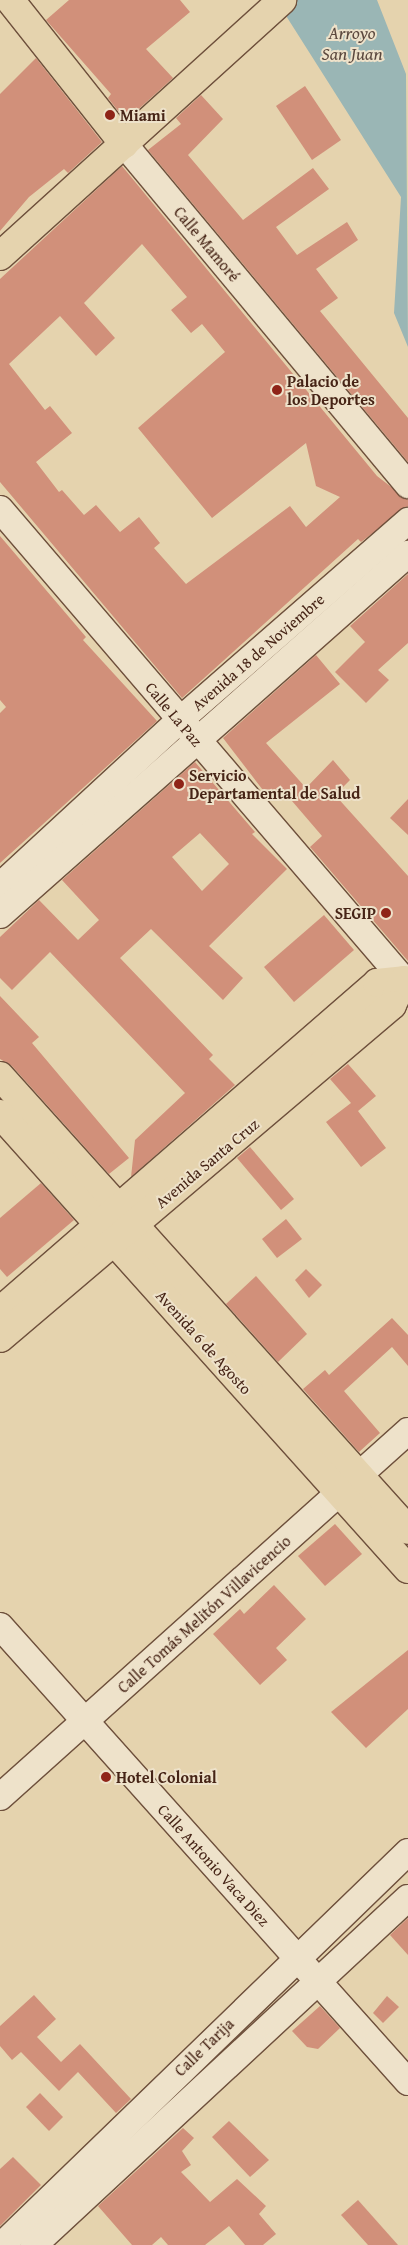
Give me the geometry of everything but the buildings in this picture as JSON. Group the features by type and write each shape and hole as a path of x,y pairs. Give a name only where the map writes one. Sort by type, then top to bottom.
{"main road":[{"name":"Calle Mamoré","path":"10,0 124,144"},
{"path":"0,256 282,0"},
{"name":"Avenida Santa Cruz","path":"0,1311 116,1226 392,1005 407,981"},
{"name":"Avenida 6 de Agosto","path":"0,1076 116,1226"},
{"name":"Avenida 6 de Agosto","path":"0,1114 116,1226 350,1484 408,1570"},
{"name":"Avenida Santa Cruz","path":"0,1338 116,1226"},
{"name":"Avenida 6 de Agosto","path":"350,1484 408,1530"}],"street":[{"name":"Calle Mamoré","path":"124,144 408,485"},
{"name":"Calle La Paz","path":"0,509 188,730 407,981"},
{"name":"Avenida 18 de Noviembre","path":"0,915 188,730 408,521"},
{"name":"Avenida 18 de Noviembre","path":"0,886 188,730 408,554"},
{"name":"Calle Tomás Melitón Villavicencio","path":"0,1797 408,1432"},
{"name":"Calle Antonio Vaca Diez","path":"0,1626 408,2082"},
{"name":"Calle Tarija","path":"2,2245 295,1957 408,1852"},
{"name":"Calle Tarija","path":"34,2245 320,1983 408,1898"}],"water":[{"name":"Arroyo San Juan","path":"276,0 377,0 406,74 408,347 394,313 401,197"}],"place":[{"name":"Miami","path":"110,115"},
{"name":"Palacio de los Deportes","path":"277,390"},
{"name":"Servicio Departamental de Salud","path":"179,784"},
{"name":"SEGIP","path":"386,913"},
{"name":"Hotel Colonial","path":"106,1777"}]}
